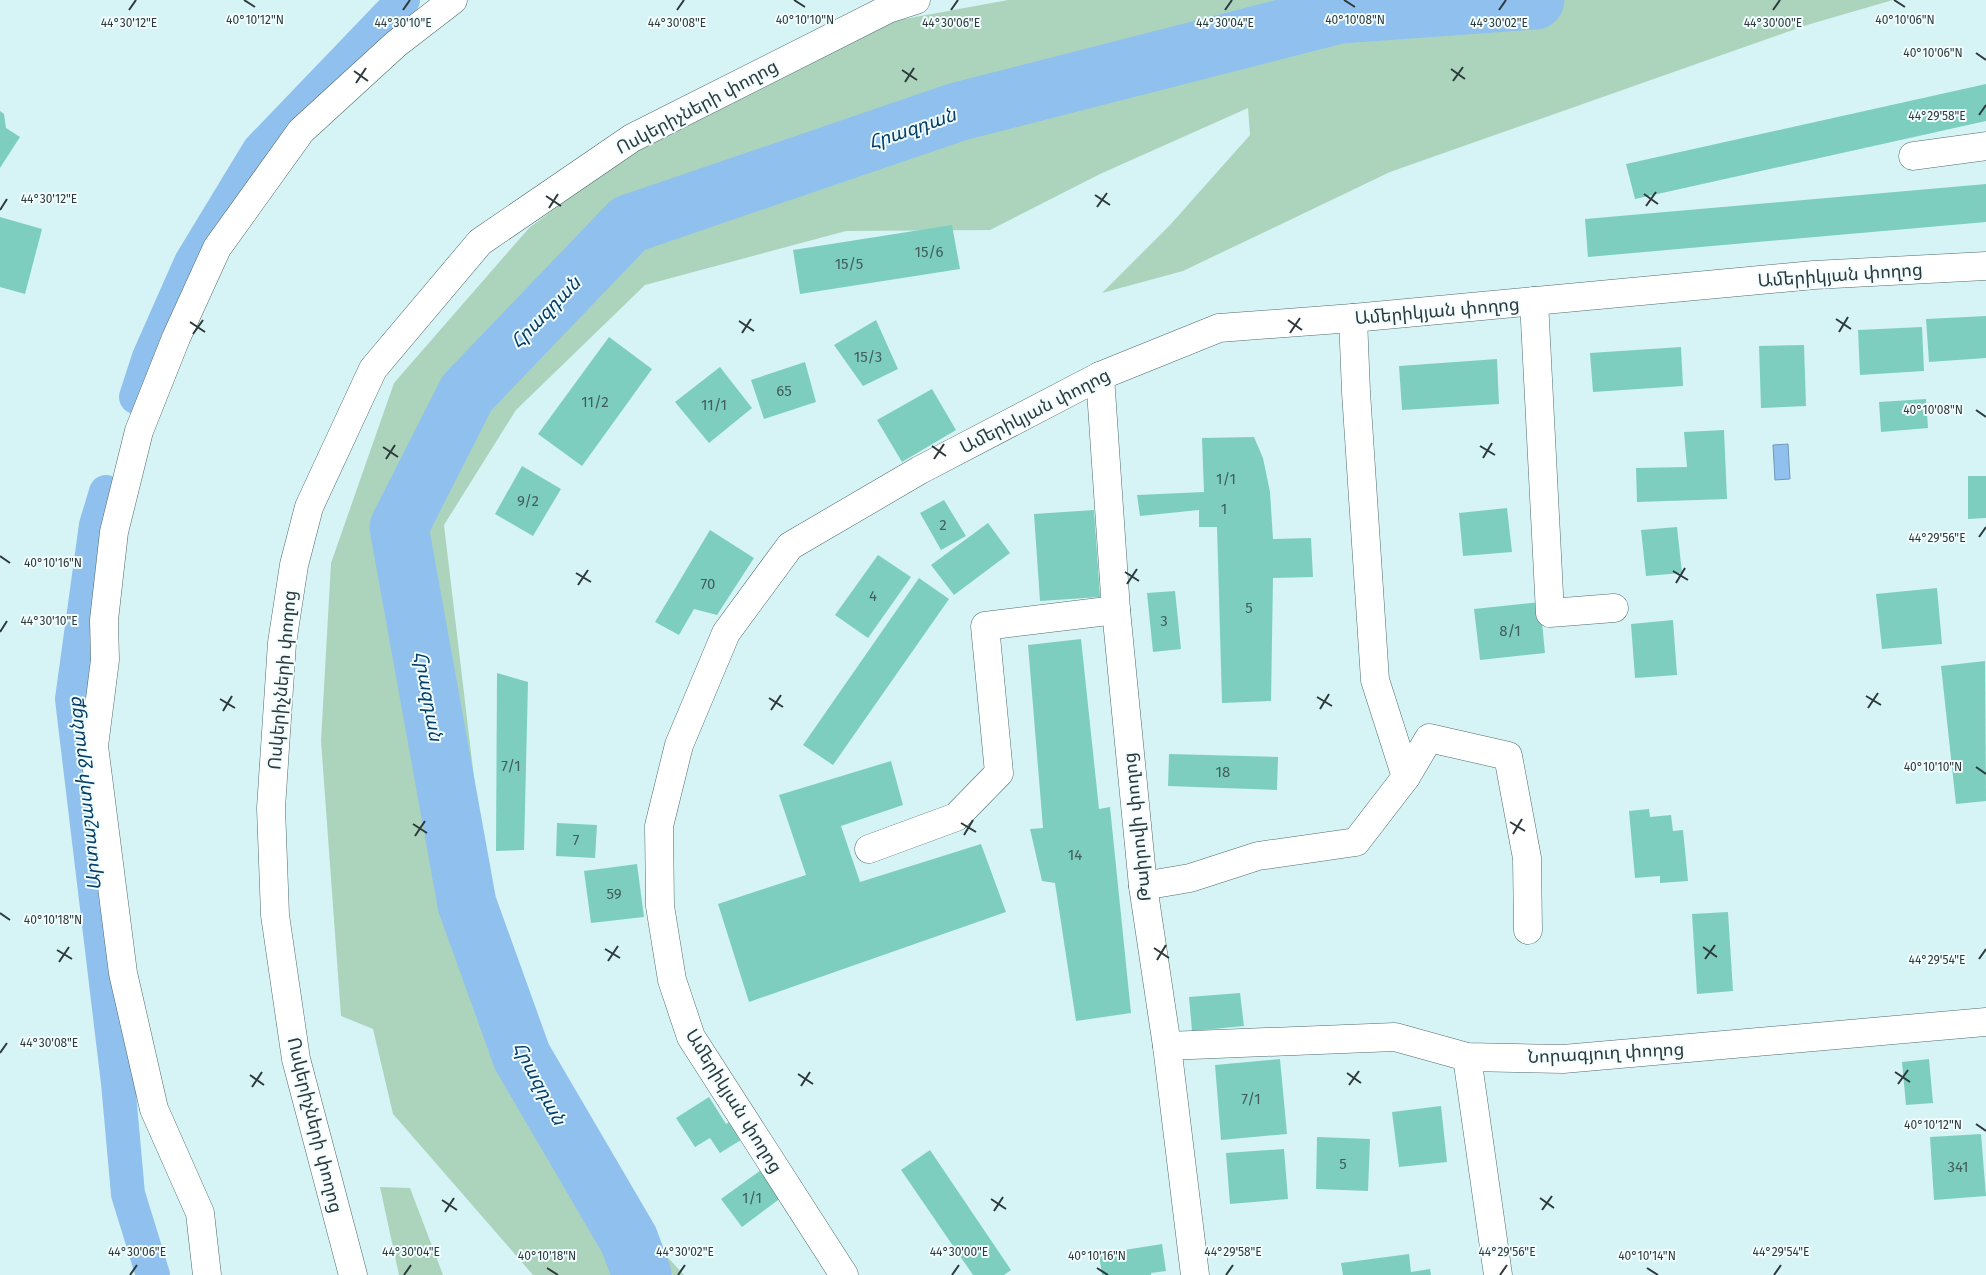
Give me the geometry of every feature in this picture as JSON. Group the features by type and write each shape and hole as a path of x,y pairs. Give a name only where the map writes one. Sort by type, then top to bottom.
{"street":[{"path":"207,1275 200,1213 154,1109 122,973 94,746 105,660 104,620 114,532 139,431 176,338 217,248 301,131 396,44 453,0"},
{"name":"Ոսկերիչների փողոց","path":"353,1275 296,1059 275,915 271,808 282,643 294,565 309,506 373,369 480,242 632,138 888,9 916,0"},
{"path":"1913,156 1986,146"},
{"name":"Ամերիկյան փողոց","path":"844,1275 691,1037 672,980 660,906 659,826 679,745 726,633 790,546 920,470 1100,376 1218,328 1353,318 1814,275 1986,266"},
{"path":"1534,301 1550,613 1614,608"},
{"path":"1353,318 1375,680 1406,777"},
{"name":"Թաիրովի փողոց","path":"1100,376 1116,610 1142,886 1167,1046 1194,1275"},
{"path":"869,849 956,817 999,773 986,626 1116,610"},
{"path":"1142,886 1190,878 1258,856 1356,842 1406,777 1430,738 1508,756 1527,858 1528,930"},
{"name":"Նորագյուղ փողոց","path":"1167,1046 1395,1037 1467,1057 1563,1059 1986,1022"},
{"path":"1467,1057 1498,1275"}],"green space":[{"path":"1008,0 1893,0 1807,25 1390,172 1183,271 1102,293 1170,225 1250,135 1248,108 1100,174 990,230 846,231 645,285 516,410 444,525 483,853 532,1051 649,1237 684,1275 533,1275 393,1114 373,1029 341,1016 321,741 331,563 394,383 529,228 634,149 888,22"},
{"path":"380,1187 410,1188 443,1275 399,1275"}],"water":[{"path":"1788,444 1790,479 1775,480 1773,445"}],"building":[{"path":"1986,84 1986,121 1635,199 1626,164"},
{"path":"0,111 4,114 6,128 20,137 0,168"},
{"path":"1986,184 1986,222 1588,257 1585,219"},
{"path":"0,217 42,229 25,294 0,287"},
{"path":"952,225 960,269 800,294 793,250"},
{"path":"1986,316 1986,358 1929,362 1926,319"},
{"path":"876,320 898,369 863,386 834,345"},
{"path":"1922,327 1924,371 1860,375 1858,330"},
{"path":"609,337 652,369 582,466 538,434"},
{"path":"1804,345 1806,406 1761,408 1759,346"},
{"path":"1681,347 1683,386 1593,392 1590,353"},
{"path":"1497,359 1499,404 1402,410 1399,366"},
{"path":"805,362 816,402 764,419 751,380"},
{"path":"720,367 752,408 709,443 675,402"},
{"path":"932,389 956,430 902,462 877,420"},
{"path":"1926,399 1928,428 1881,432 1879,402"},
{"path":"1724,430 1727,499 1637,502 1636,468 1687,467 1684,432"},
{"path":"1254,437 1263,458 1270,492 1273,539 1311,538 1313,577 1273,578 1271,701 1222,703 1217,527 1199,527 1199,510 1140,516 1137,495 1204,492 1202,438"},
{"path":"522,466 561,489 533,536 495,514"},
{"path":"1968,476 1986,476 1986,518 1968,519"},
{"path":"944,500 966,536 941,550 920,513"},
{"path":"1507,508 1512,552 1463,556 1459,513"},
{"path":"1094,510 1100,597 1040,601 1034,514"},
{"path":"988,523 1010,553 954,595 931,565"},
{"path":"1677,527 1682,573 1646,576 1641,530"},
{"path":"710,530 754,558 717,615 694,609 679,635 655,622"},
{"path":"878,555 911,577 868,638 835,615"},
{"path":"919,578 949,599 833,765 803,745"},
{"path":"1937,588 1942,644 1882,649 1876,594"},
{"path":"1175,591 1181,649 1153,652 1147,593"},
{"path":"1540,602 1545,653 1480,660 1474,609"},
{"path":"1673,620 1677,675 1635,678 1631,624"},
{"path":"1081,639 1099,809 1110,807 1131,1013 1076,1021 1055,883 1042,881 1030,829 1043,828 1028,645"},
{"path":"1985,661 1986,801 1956,804 1941,666"},
{"path":"497,673 528,682 524,850 496,851"},
{"path":"1169,754 1278,757 1277,790 1168,786"},
{"path":"891,761 903,805 841,826 860,882 981,844 1006,912 749,1002 718,904 806,875 779,795"},
{"path":"1649,809 1650,817 1671,815 1673,831 1683,830 1688,881 1660,883 1660,876 1635,878 1629,811"},
{"path":"557,823 597,825 595,858 556,856"},
{"path":"637,864 644,917 591,923 584,871"},
{"path":"1728,912 1733,991 1697,994 1692,914"},
{"path":"1240,993 1244,1026 1192,1031 1189,997"},
{"path":"1280,1059 1287,1134 1221,1140 1215,1065"},
{"path":"1929,1059 1933,1103 1906,1105 1902,1062"},
{"path":"709,1097 726,1124 732,1120 744,1138 720,1153 710,1138 695,1147 676,1118"},
{"path":"1441,1106 1447,1162 1399,1167 1392,1112"},
{"path":"1981,1134 1986,1196 1934,1200 1930,1137"},
{"path":"1317,1137 1370,1139 1368,1191 1316,1189"},
{"path":"1284,1149 1288,1199 1230,1204 1226,1153"},
{"path":"930,1150 1011,1270 1004,1275 973,1275 901,1170"},
{"path":"761,1170 782,1197 742,1227 721,1199"},
{"path":"1162,1244 1166,1271 1151,1273 1151,1275 1102,1275 1099,1254"},
{"path":"1409,1254 1411,1272 1430,1269 1431,1275 1343,1275 1341,1263"}],"waterway":[{"name":"Արտաշատի ջրանցք","path":"136,397 149,357 191,262 259,150 403,0"},
{"name":"Հրազդան","path":"642,1275 629,1240 522,1057 467,904 399,527 467,393 629,224 957,112 1340,14 1535,0"},
{"name":"Արտաշատի ջրանցք","path":"106,492 96,525 72,699 118,1083 128,1194 153,1275"}]}
